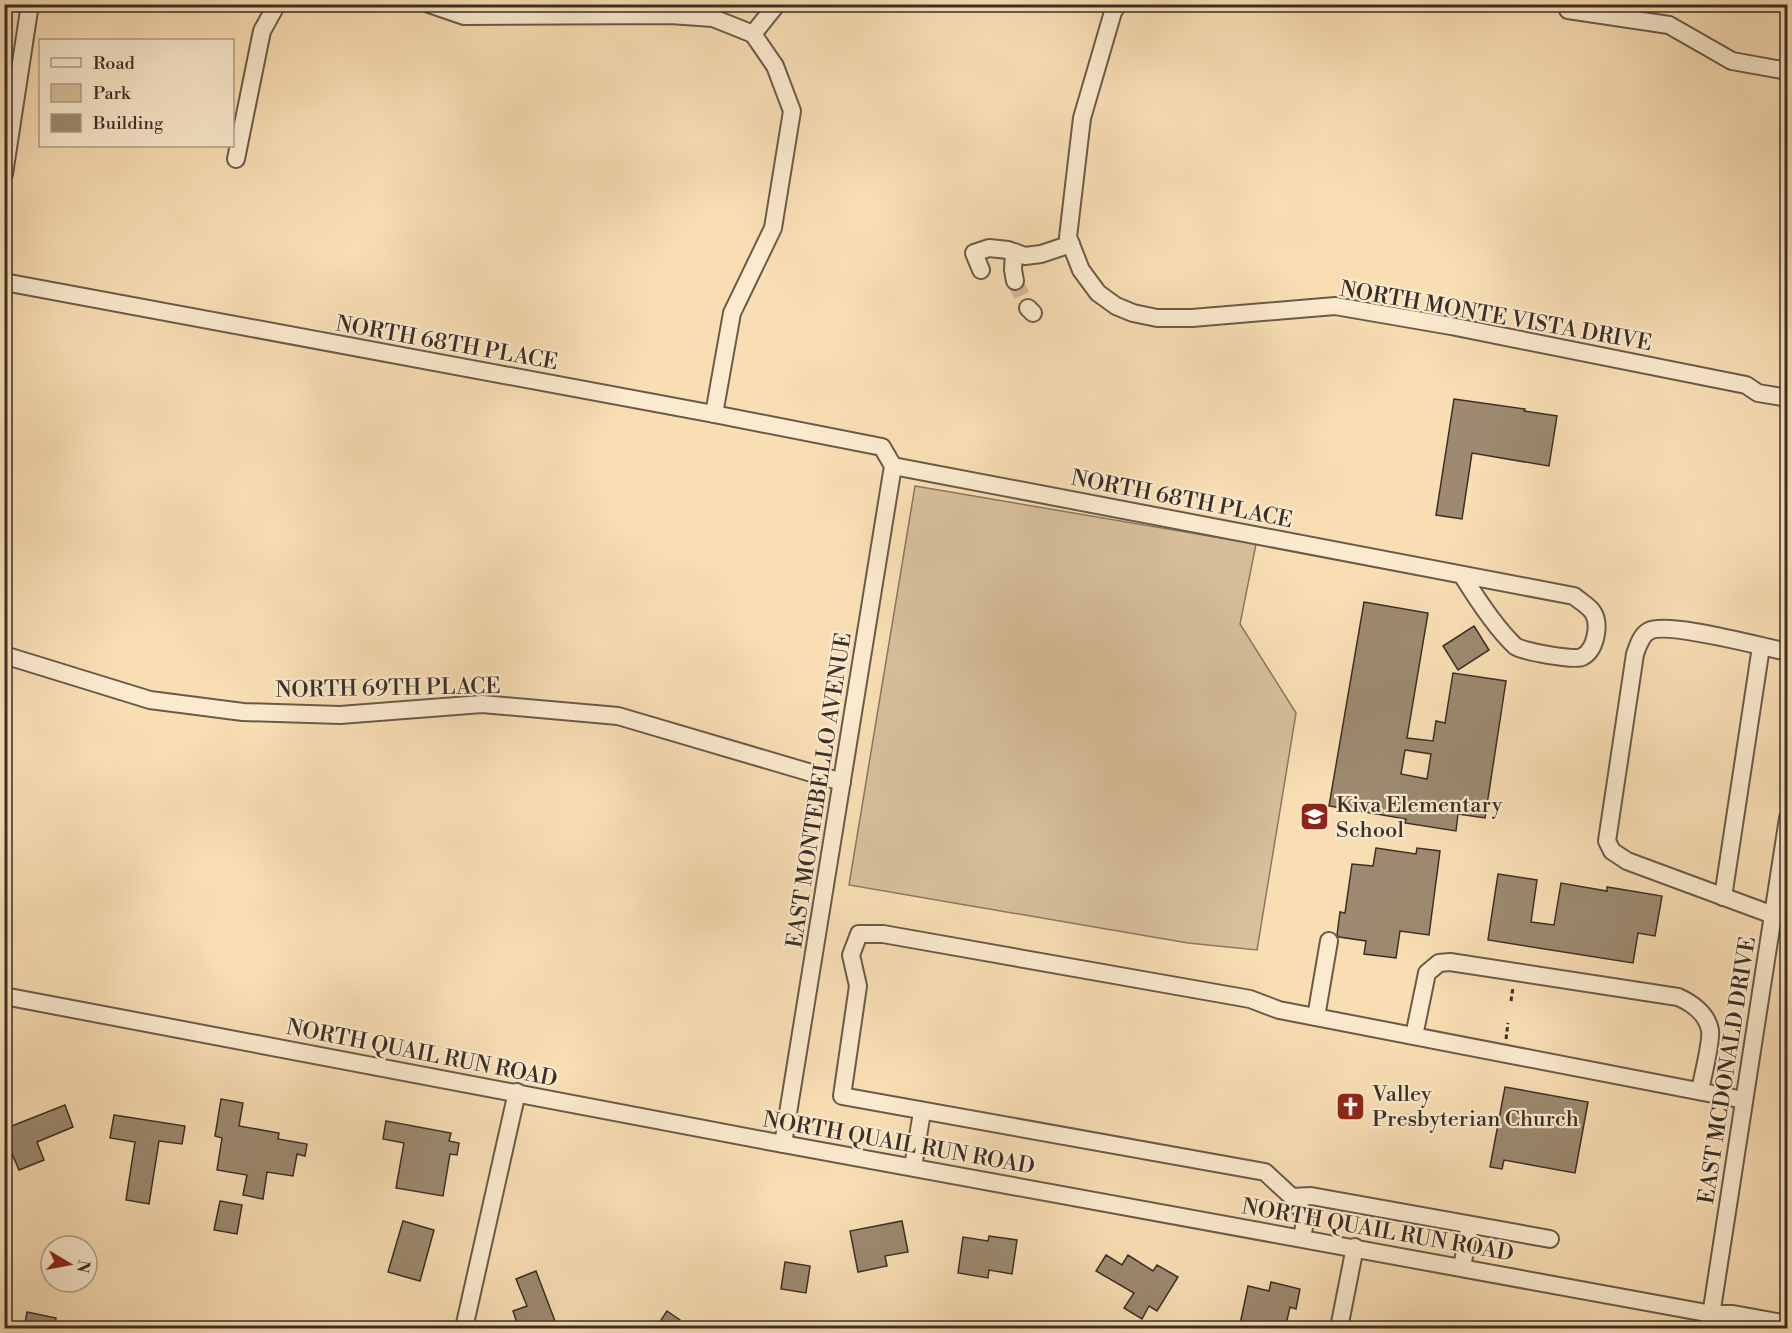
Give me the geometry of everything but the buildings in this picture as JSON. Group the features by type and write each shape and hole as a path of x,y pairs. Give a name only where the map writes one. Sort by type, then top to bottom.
{"street":[{"path":"4,174 13,61 30,4"},
{"path":"236,159 262,31 277,4"},
{"path":"429,4 464,16 670,15 713,18 753,34 775,66 792,111 773,228 732,313 714,414"},
{"path":"753,34 777,4"},
{"path":"981,270 974,253 989,248 1025,256 1041,254 1071,244 1068,237 1082,118 1113,12 1118,4"},
{"path":"1568,10 1669,25 1732,61 1788,71"},
{"name":"NORTH MONTE VISTA DRIVE","path":"1071,244 1081,270 1098,293 1116,306 1133,313 1157,318 1192,318 1335,306 1440,324 1746,385 1758,393 1788,398"},
{"path":"1014,252 1015,280"},
{"name":"NORTH 68TH PLACE","path":"4,282 882,447 894,466 1574,596 1594,613 1596,635 1591,648 1582,657 1569,659 1516,647 1478,601 1462,575"},
{"name":"EAST MONTEBELLO AVENUE","path":"783,1144 894,466"},
{"path":"1773,915 1627,861 1612,852 1607,842 1633,668 1640,640 1649,631 1664,628 1788,652"},
{"path":"1723,897 1761,647"},
{"name":"NORTH 69TH PLACE","path":"4,655 150,700 243,712 340,715 482,704 618,716 842,782"},
{"name":"EAST MCDONALD DRIVE","path":"1711,1321 1788,818"},
{"path":"1302,1238 1306,1216 1292,1197 1265,1172 842,1096 858,986 851,955 859,934 883,934 1240,997 1279,1010 1744,1100"},
{"path":"1316,1017 1329,940"},
{"path":"1414,1036 1426,973 1439,963 1450,962 1678,997 1693,1004 1710,1030 1700,1091"},
{"name":"NORTH QUAIL RUN ROAD","path":"4,996 783,1144 1462,1267 1711,1321 1733,1314 1788,1324"},
{"path":"464,1329 517,1092"},
{"path":"914,1167 922,1112"},
{"path":"1292,1197 1311,1197 1550,1239"},
{"path":"1462,1267 1470,1225"},
{"path":"1340,1329 1354,1247"}],"path":[{"path":"1511,1000 1514,982"},
{"path":"1505,1043 1508,1023"}],"green space":[{"path":"915,486 1256,544 1240,624 1296,713 1257,950 1188,943 849,885"}],"tunnel":[{"path":"1015,281 1028,308"}],"place":[{"name":"Kiva Elementary School","path":"1315,817"},
{"name":"Valley Presbyterian Church","path":"1351,1106"}]}
